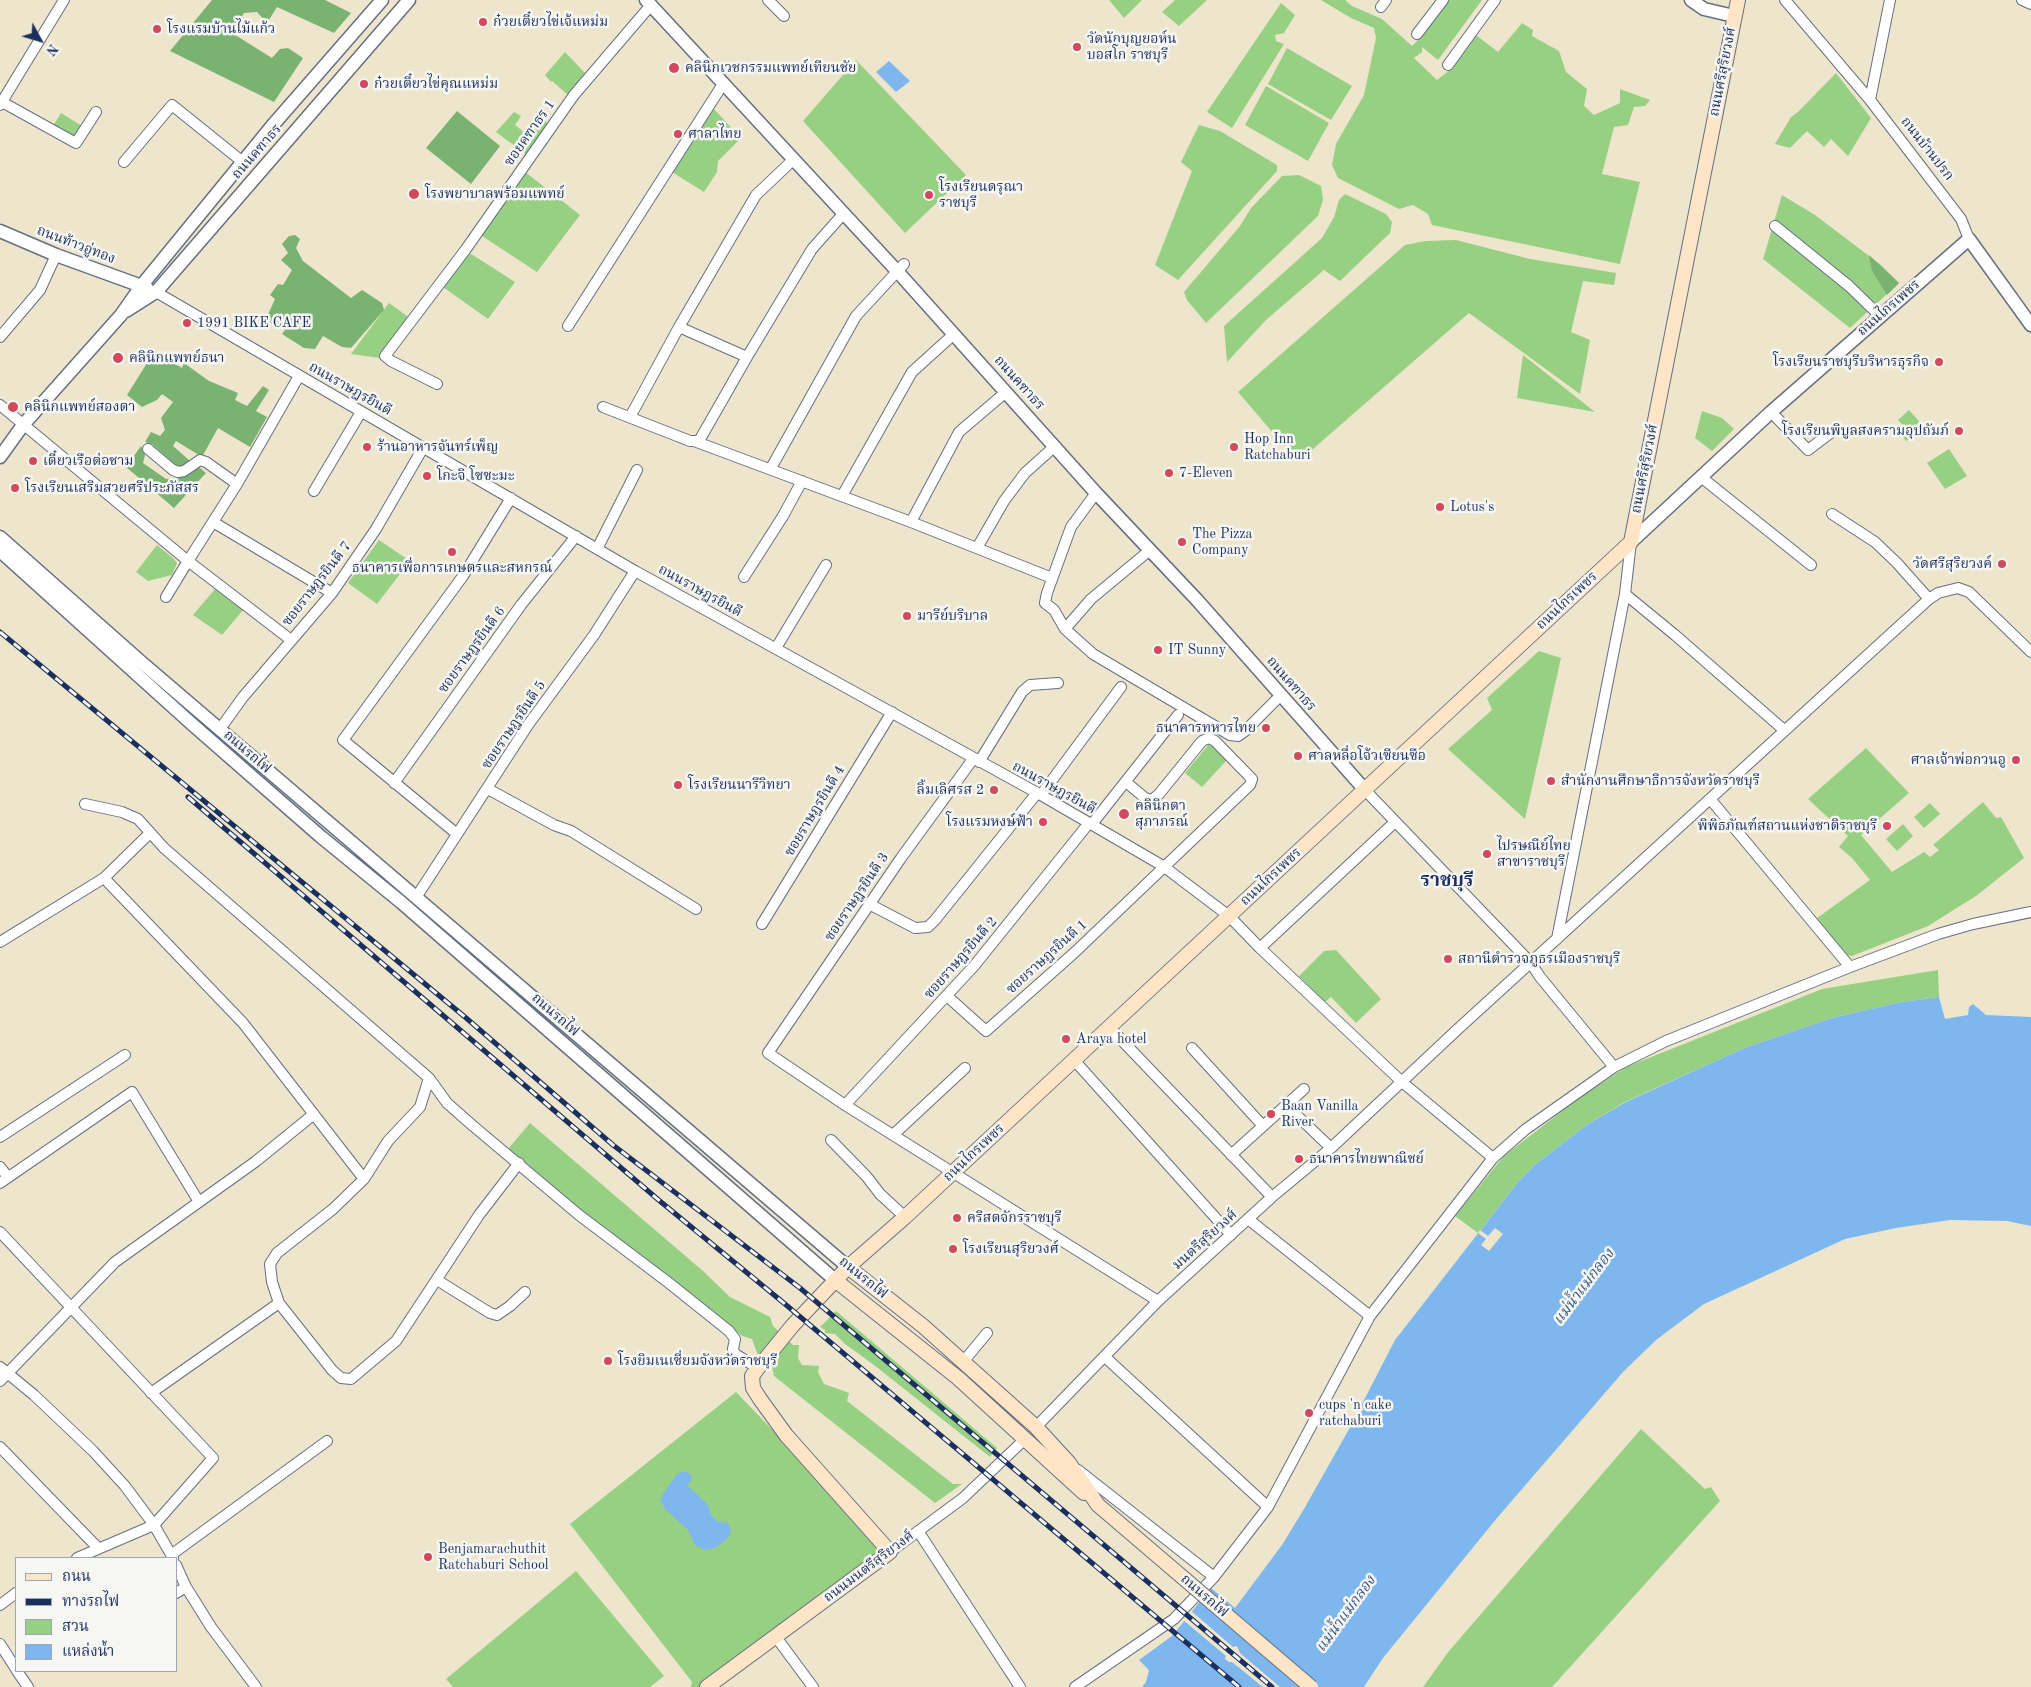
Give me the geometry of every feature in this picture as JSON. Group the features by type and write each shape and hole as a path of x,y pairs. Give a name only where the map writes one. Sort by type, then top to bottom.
{"main road":[{"name":"ถนนศรีสุริยวงศ์","path":"1631,542 1738,0"},
{"name":"ถนนไกรเพชร","path":"759,1367 788,1331 848,1267 1074,1060 1631,542"},
{"name":"ถนนรถไฟ","path":"848,1267 923,1326 1036,1427 1069,1463 1098,1505"},
{"name":"ถนนรถไฟ","path":"835,1280 958,1378 1065,1478 1311,1687"},
{"path":"759,1367 752,1376 753,1388 760,1399 786,1435 890,1552"},
{"name":"ถนนมนตรีสุริยวงศ์","path":"707,1687 890,1552"}],"street":[{"path":"64,0 1,104 76,143 96,112"},
{"name":"ถนนคฑาธร","path":"0,457 24,425 121,315 142,285 244,163 272,126 382,0"},
{"name":"ถนนคฑาธร","path":"121,315 156,292 410,0"},
{"path":"768,0 784,16"},
{"path":"1417,34 1443,0"},
{"path":"1448,65 1495,0"},
{"path":"1691,0 1704,9 1734,16"},
{"name":"ถนนบ้านปรก","path":"1785,0 1870,100 1962,219 1969,239 2031,325"},
{"path":"1870,100 1890,0"},
{"path":"2022,0 2031,4"},
{"name":"ถนนคฑาธร","path":"649,2 844,213 901,267 954,334 1096,493 1197,600 1365,790"},
{"name":"ซอยคฑาธร 1","path":"437,384 391,361 385,356 466,248 574,95 649,2"},
{"path":"568,326 724,84"},
{"path":"124,162 172,104 244,163"},
{"path":"630,417 679,327 756,195 794,159"},
{"path":"694,441 699,441 746,357 812,249 844,213"},
{"path":"1775,226 1849,286 1880,316"},
{"name":"ถนนท้าวอู่ทอง","path":"0,231 156,292"},
{"name":"ถนนไกรเพชร","path":"1631,542 1771,412 1969,239"},
{"path":"0,337 40,290 56,254"},
{"path":"771,468 856,316 901,267"},
{"name":"ถนนราษฎรยินดี","path":"156,292 635,571 1039,794 1163,866 1229,916 1260,948 1402,1082 1493,1158"},
{"path":"679,327 746,357"},
{"path":"842,496 912,372 954,334"},
{"path":"166,598 237,484 299,376"},
{"path":"911,522 959,432 1006,392"},
{"path":"0,405 188,561 291,640"},
{"path":"603,407 690,441 771,468 1052,578"},
{"path":"314,491 361,412"},
{"path":"1771,412 1808,450 1837,428"},
{"path":"978,548 1004,501 1025,472 1055,446"},
{"path":"148,448 173,470 178,472 200,460 206,462 237,484"},
{"name":"ซอยราษฎรยินดี 7","path":"220,729 243,697 332,593 376,529 424,448"},
{"path":"597,549 637,470"},
{"path":"1701,477 1811,565"},
{"path":"744,577 783,516 802,480"},
{"path":"1096,493 1071,527 1045,603 1054,610 1066,629 1093,654 1230,735 1238,736 1245,731 1281,695"},
{"path":"457,834 343,740 463,576 511,498"},
{"path":"1832,514 1875,542 1897,563 1929,599"},
{"path":"213,522 332,593"},
{"name":"ซอยราษฎรยินดี 6","path":"394,783 521,605 576,536"},
{"name":"ถนนรถไฟ","path":"0,537 220,729 418,896 848,1267"},
{"name":"ถนนศรีสุริยวงศ์","path":"1557,940 1625,594 1631,542"},
{"path":"1066,629 1091,599 1150,550"},
{"name":"ถนนรถไฟ","path":"0,551 65,611 320,836 402,903 835,1280"},
{"path":"776,648 826,565"},
{"name":"ซอยราษฎรยินดี 5","path":"418,896 528,725 594,635 635,571"},
{"name":"มนตรีสุริยวงศ์","path":"1036,1427 1158,1301 1272,1197 1332,1148 1531,963 1711,800 1784,730 1929,599 1938,593 1958,588 1969,592 2031,652"},
{"path":"1625,594 1784,730"},
{"name":"ซอยราษฎรยินดี 3","path":"846,1105 768,1054 869,904 976,760 1022,692 1030,686 1058,683"},
{"path":"869,904 915,928 928,927 936,920 1039,794 1121,687"},
{"name":"ซอยราษฎรยินดี 4","path":"762,924 892,712"},
{"name":"ซอยราษฎรยินดี 2","path":"846,1105 948,996 986,952 1126,782 1178,715"},
{"path":"1126,782 1145,798 1152,800 1202,741 1209,738 1215,741 1252,779 1250,785 1163,866"},
{"path":"488,789 554,825 571,831 696,910"},
{"path":"1365,790 1531,963 1540,977 1614,1067"},
{"path":"1711,800 1850,967"},
{"path":"85,804 129,814 138,819 171,854 429,1078 447,1103 579,1215 729,1331 735,1339 733,1348 735,1354 759,1367"},
{"path":"1260,948 1395,822"},
{"path":"320,836 331,824"},
{"path":"0,942 104,878 150,833"},
{"name":"ซอยราษฎรยินดี 1","path":"948,996 986,1031 1074,953 1163,866"},
{"path":"104,878 242,1023 364,1179"},
{"path":"1075,1687 1174,1619 1214,1577 1268,1507 1370,1316 1493,1158 1526,1129 1614,1067 1666,1041 1850,967 1955,929 2031,912"},
{"path":"1109,1027 1272,1197"},
{"path":"1192,1048 1263,1126"},
{"path":"0,1138 124,1055"},
{"path":"1074,1060 1231,1235"},
{"path":"893,1134 965,1068"},
{"path":"429,1078 420,1107 388,1141 364,1179 333,1209 277,1253 270,1264 272,1282 279,1303 332,1370 342,1378 351,1378 396,1341 479,1215 519,1163"},
{"path":"1231,1155 1304,1089"},
{"path":"0,1168 4,1180 132,1092 199,1202"},
{"path":"846,1105 1158,1301"},
{"path":"1286,1105 1332,1148"},
{"path":"0,1381 4,1370 115,1262 255,1162 314,1114"},
{"path":"831,1140 867,1177 880,1194 905,1216"},
{"path":"1248,1219 1370,1316"},
{"path":"0,1232 213,1458 154,1525 79,1557"},
{"path":"437,1280 490,1313 497,1315 525,1292"},
{"path":"152,1393 279,1303"},
{"path":"963,1362 987,1333"},
{"path":"1105,1357 1268,1507"},
{"path":"4,1370 93,1451 125,1486 154,1525 172,1557 327,1441"},
{"name":"ถนนมนตรีสุริยวงศ์","path":"890,1552 957,1502 1025,1439"},
{"path":"0,1447 98,1548"},
{"path":"1069,1463 1214,1577"},
{"path":"918,1530 1020,1687"},
{"path":"178,1569 186,1587 221,1641 256,1687"},
{"path":"178,1592 186,1587"},
{"path":"0,1605 15,1594"},
{"path":"776,1637 813,1687"},
{"path":"0,1644 15,1667"},
{"path":"18,1672 28,1687"}],"green space":[{"path":"212,0 325,0 351,13 334,33 277,7 267,23 257,12 244,13 232,33 272,58 280,49 288,48 303,58 274,102 170,51"},
{"path":"1109,0 1142,0 1124,18"},
{"path":"1175,0 1207,0 1179,26 1162,12"},
{"path":"1321,0 1345,0 1352,6 1382,19 1412,46 1449,0 1482,0 1438,60 1422,47 1422,52 1414,58 1437,80 1450,70 1476,35 1498,52 1522,23 1533,30 1532,36 1559,51 1566,72 1587,89 1584,106 1594,115 1620,103 1620,89 1650,100 1645,106 1634,107 1628,125 1614,127 1602,174 1640,182 1620,264 1432,225 1428,214 1413,205 1399,209 1338,178 1332,165 1336,144 1364,95 1376,38 1374,28 1351,18"},
{"path":"1281,3 1295,15 1284,33 1275,35 1276,41 1284,44 1232,128 1207,112"},
{"path":"1287,48 1352,86 1331,120 1268,84"},
{"path":"565,52 585,73 568,95 545,75"},
{"path":"856,60 966,175 905,233 803,121"},
{"path":"1836,73 1871,118 1848,156 1831,139 1824,147 1807,131 1790,148 1775,144 1791,117"},
{"path":"1266,86 1329,123 1308,161 1245,125"},
{"path":"713,108 741,138 718,161 717,172 704,192 672,172"},
{"path":"457,111 500,146 471,184 426,148"},
{"path":"514,112 521,116 515,125 529,136 543,118 548,124 527,155 496,132"},
{"path":"61,113 82,126 74,139 53,126"},
{"path":"1199,125 1220,131 1277,165 1277,171 1178,280 1155,265 1192,171 1181,162"},
{"path":"524,171 580,215 537,272 479,234 508,201 507,197 514,186 517,186 523,178"},
{"path":"1299,175 1321,186 1323,200 1318,216 1206,323 1187,300 1184,292 1240,226 1251,208 1282,176"},
{"path":"1345,194 1386,214 1392,222 1390,233 1340,281 1324,270 1266,320 1227,362 1224,326 1322,238 1334,217 1339,200"},
{"path":"1782,195 1815,215 1881,265 1899,283 1850,328 1763,259"},
{"path":"295,235 300,239 296,248 303,261 351,298 362,290 382,303 384,310 351,348 342,347 323,336 315,349 304,348 282,334 285,330 265,321 275,299 270,295 278,284 283,285 292,270 281,260 288,253 282,244 289,236"},
{"path":"1456,240 1530,259 1616,273 1614,285 1583,281 1571,332 1590,340 1580,394 1469,313 1298,462 1238,392 1405,245 1425,241"},
{"path":"468,252 515,282 488,319 443,287"},
{"path":"1869,255 1899,283 1887,295 1872,271"},
{"path":"389,303 410,318 380,358 351,354"},
{"path":"154,352 182,368 184,363 209,381 238,393 235,400 247,406 263,386 269,390 256,411 267,417 250,447 218,428 202,457 176,441 173,446 190,461 189,465 185,468 178,467 152,444 145,442 151,432 160,436 165,430 161,418 173,402 162,394 157,400 142,407 127,395"},
{"path":"1523,355 1595,412 1517,398"},
{"path":"1909,410 1926,429 1906,441 1902,436 1907,430 1898,420"},
{"path":"1702,411 1722,418 1734,429 1712,451 1695,438"},
{"path":"141,446 145,455 143,463 166,479 179,477 194,467 199,467 206,473 174,508 126,467"},
{"path":"1949,449 1967,476 1945,489 1927,463"},
{"path":"379,540 410,561 377,604 348,583"},
{"path":"157,545 177,563 172,575 148,581 136,572"},
{"path":"215,589 243,610 222,635 193,615"},
{"path":"1539,651 1561,658 1525,819 1448,749 1492,710 1487,698"},
{"path":"1210,743 1227,760 1202,787 1185,773"},
{"path":"1866,748 1909,793 1861,835 1892,872 1924,852 1930,857 1939,850 1933,845 1983,802 1996,818 2001,817 2024,858 1976,896 1928,926 1852,956 1846,955 1817,918 1870,880 1852,858 1839,847 1848,836 1808,799"},
{"path":"1930,803 1940,814 1924,828 1914,817"},
{"path":"1903,824 1913,836 1897,851 1886,839"},
{"path":"1336,950 1381,999 1356,1023 1331,997 1325,1002 1299,976 1324,951"},
{"path":"1938,970 1939,997 1901,1002 1832,1018 1742,1049 1625,1102 1588,1124 1536,1164 1518,1182 1478,1233 1455,1216 1504,1156 1575,1101 1626,1067 1822,989"},
{"path":"530,1123 703,1271 730,1297 770,1317 773,1326 793,1345 799,1345 798,1358 802,1365 819,1366 818,1372 824,1384 849,1393 847,1401 953,1484 962,1484 935,1503 774,1376 772,1366 757,1353 752,1339 742,1336 566,1198 508,1149"},
{"path":"836,1311 997,1448 990,1457 845,1344 835,1334 825,1333 825,1330 820,1327"},
{"path":"736,1392 890,1552 707,1687 691,1687 692,1682 570,1524"},
{"path":"1641,1429 1705,1489 1711,1487 1720,1501 1552,1687 1423,1687 1449,1651"},
{"path":"576,1571 664,1676 650,1687 453,1687 446,1679"}],"water":[{"path":"889,61 910,81 896,92 876,72"},
{"name":"แม่น้ำแม่กลอง","path":"1939,997 1945,1019 1968,1015 1969,1007 1973,1004 1986,1015 2031,1017 2031,1226 2007,1221 1950,1220 1896,1228 1845,1239 1704,1304 1656,1340 1623,1372 1497,1518 1383,1658 1364,1687 1142,1687 1146,1682 1149,1670 1139,1660 1172,1636 1211,1588 1235,1608 1282,1545 1304,1509 1348,1431 1395,1340 1518,1182 1536,1164 1588,1124 1626,1102 1742,1049 1832,1018 1901,1002"},
{"path":"685,1471 691,1475 691,1481 687,1485 707,1504 712,1516 718,1522 728,1523 731,1531 728,1538 715,1548 705,1550 695,1545 688,1530 665,1509 660,1499 677,1474"}],"pier":[{"path":"1495,1228 1503,1234 1489,1251 1481,1245 1486,1239 1478,1233 1480,1230 1488,1236"},
{"path":"1190,1610 1233,1647 1237,1646 1240,1653 1280,1687 1263,1687 1232,1662 1225,1659 1226,1656 1182,1619"}],"railway":[{"path":"0,632 465,1017 613,1145 800,1288 1272,1687"},
{"path":"188,797 661,1202 785,1304 1239,1687"}],"place":[{"name":"ก๋วยเตี๋ยวไข่เจ้แหม่ม","path":"483,22"},
{"name":"โรงแรมบ้านไม้แก้ว","path":"157,29"},
{"name":"วัดนักบุญยอห์น บอสโก ราชบุรี","path":"1077,47"},
{"name":"คลินิกเวชกรรมแพทย์เทียนชัย","path":"674,68"},
{"name":"ก๋วยเตี๋ยวไข่คุณแหม่ม","path":"364,84"},
{"name":"ศาลาไทย","path":"678,134"},
{"name":"โรงพยาบาลพร้อมแพทย์","path":"414,194"},
{"name":"โรงเรียนดรุณา ราชบุรี","path":"929,195"},
{"name":"1991 BIKE CAFE","path":"187,323"},
{"name":"คลินิกแพทย์ธนา","path":"118,358"},
{"name":"โรงเรียนราชบุรีบริหารธุรกิจ","path":"1939,362"},
{"name":"คลินิกแพทย์สองตา","path":"13,407"},
{"name":"โรงเรียนพิบูลสงครามอุปถัมภ์","path":"1959,431"},
{"name":"ร้านอาหารจันทร์เพ็ญ","path":"367,447"},
{"name":"Hop Inn Ratchaburi","path":"1234,447"},
{"name":"เตี๋ยวเรือต่อชาม","path":"33,461"},
{"name":"7-Eleven","path":"1169,473"},
{"name":"โกะจิ โซซะมะ","path":"427,476"},
{"name":"โรงเรียนเสริมสวยศรีประภัสสร","path":"15,488"},
{"name":"Lotus's","path":"1440,507"},
{"name":"The Pizza Company","path":"1182,542"},
{"name":"ธนาคารเพื่อการเกษตรและสหกรณ์","path":"452,552"},
{"name":"วัดศรีสุริยวงค์","path":"2002,564"},
{"name":"มารีย์บริบาล","path":"907,616"},
{"name":"IT Sunny","path":"1158,650"},
{"name":"ธนาคารทหารไทย","path":"1266,728"},
{"name":"ศาลหลื่อโจ้วเซียนซือ","path":"1298,756"},
{"name":"ศาลเจ้าพ่อกวนอู","path":"2016,760"},
{"name":"สำนักงานศึกษาธิการจังหวัดราชบุรี","path":"1551,781"},
{"name":"โรงเรียนนารีวิทยา","path":"678,785"},
{"name":"ลิ้มเลิศรส 2","path":"994,790"},
{"name":"คลินิกตา สุภาภรณ์","path":"1124,814"},
{"name":"โรงแรมหงษ์ฟ้า","path":"1043,822"},
{"name":"พิพิธภัณฑ์สถานแห่งชาติราชบุรี","path":"1887,826"},
{"name":"ไปรษณีย์ไทย สาขาราชบุรี","path":"1487,854"},
{"name":"สถานีตำรวจภูธรเมืองราชบุรี","path":"1448,959"},
{"name":"Araya hotel","path":"1066,1039"},
{"name":"Baan Vanilla River","path":"1271,1114"},
{"name":"ธนาคารไทยพาณิชย์","path":"1299,1159"},
{"name":"คริสตจักรราชบุรี","path":"957,1218"},
{"name":"โรงเรียนสุริยวงศ์","path":"953,1249"},
{"name":"โรงยิมเนเซี่ยมจังหวัดราชบุรี","path":"608,1361"},
{"name":"cups 'n cake ratchaburi","path":"1309,1413"},
{"name":"Benjamarachuthit Ratchaburi School","path":"428,1557"}],"district":[{"name":"ราชบุรี","path":"1447,881"}]}
